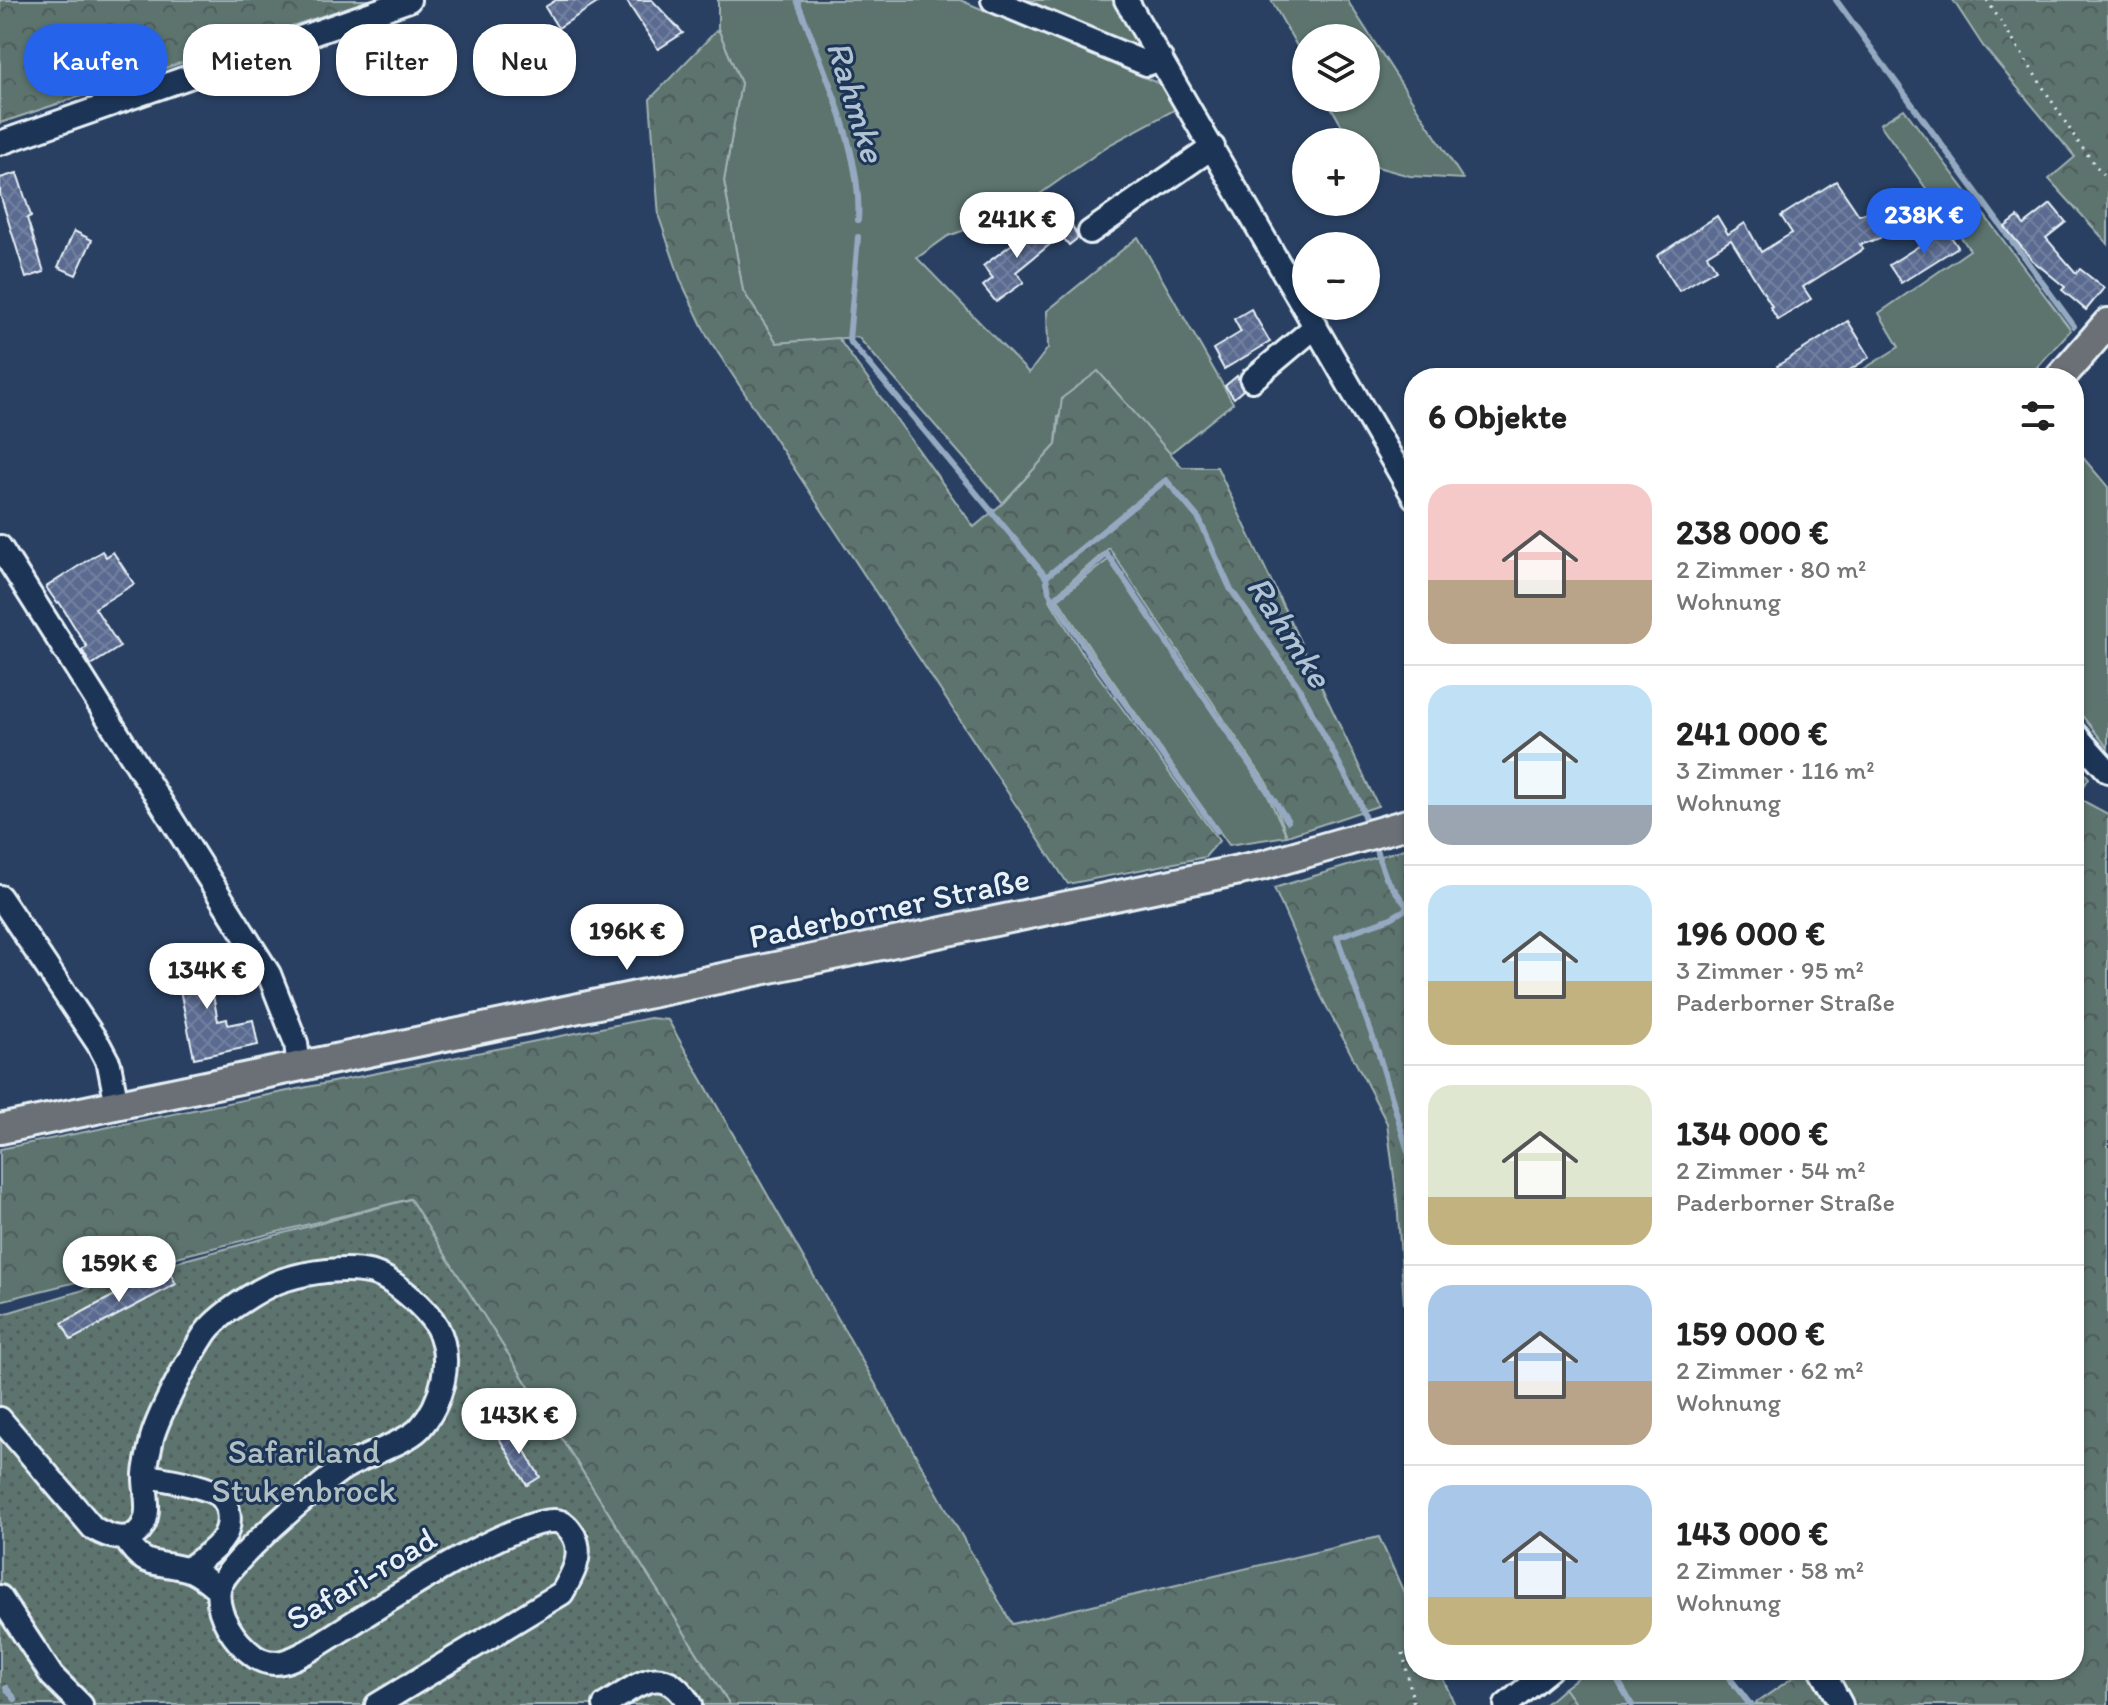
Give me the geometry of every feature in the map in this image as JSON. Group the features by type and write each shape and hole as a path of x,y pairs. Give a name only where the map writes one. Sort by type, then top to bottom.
{"main road":[{"path":"2069,368 2108,323"},
{"name":"Paderborner Straße","path":"0,1129 1248,868 1404,825"}],"street":[{"path":"0,143 409,0"},
{"path":"993,0 1147,64 1161,59"},
{"path":"1126,0 1404,480"},
{"path":"1090,232 1213,147"},
{"path":"1252,380 1316,326"},
{"path":"0,547 269,974 296,1043 299,1068"},
{"path":"2084,744 2108,771"},
{"path":"0,897 99,1045 109,1064 117,1105"},
{"path":"0,1419 93,1528 109,1538 125,1538 143,1526 148,1502 145,1475 158,1423 205,1333 255,1294 281,1280 319,1273 375,1273 421,1306 437,1327 444,1349 443,1379 436,1405 417,1431 344,1467 316,1488 222,1579 219,1590 188,1569 142,1559 125,1538"},
{"path":"145,1475 201,1488 219,1495 226,1504 230,1523 225,1536 218,1547 188,1569"},
{"name":"Safari-road","path":"219,1590 219,1604 225,1622 256,1658 272,1665 310,1650 465,1555 544,1521 559,1521 567,1526 575,1538 578,1554 573,1575 562,1593 377,1705"},
{"path":"0,1597 52,1676 81,1705"},
{"path":"588,1705 613,1688 654,1679 666,1680 680,1687 690,1705"},
{"path":"1506,1705 1537,1680"},
{"path":"1827,1680 1841,1705"},
{"path":"605,1705 642,1683"}],"path":[{"path":"1987,0 2080,145 2108,181"},
{"path":"1403,1653 1404,1658"},
{"path":"1409,1680 1414,1705"}],"green space":[{"path":"0,0 370,0 298,24 183,24 183,62 167,67 167,24 24,24 24,96 81,96 0,123"},
{"path":"718,0 960,0 1160,84 1178,108 1109,145 1013,213 948,236 917,258 1029,373 1048,348 1047,311 1138,237 1233,403 1169,454 1098,371 1058,417 1056,445 1003,503 858,337 777,343 743,291 724,181 741,83 718,29"},
{"path":"1016,0 1115,0 1140,43 1131,51"},
{"path":"1271,0 1347,0 1363,24 1292,24 1292,37"},
{"path":"1953,0 2108,0 2108,244 2049,179 2075,157 1983,46"},
{"path":"718,29 741,83 724,181 743,291 777,343 838,338 974,527 1003,503 1056,445 1062,398 1098,371 1182,467 1217,467 1378,806 1287,836 1268,785 1109,548 1050,600 1082,653 1219,841 1205,857 1068,884 707,336 681,281 659,217 650,99"},
{"path":"1380,51 1463,179 1410,176 1380,168 1380,128 1343,128 1334,112 1380,112"},
{"path":"1904,109 2071,330 2036,368 1865,368 1899,347 1879,313 1970,250 1880,124"},
{"path":"2084,459 2108,487 2108,748 2084,718"},
{"path":"1109,559 1266,792 1287,836 1229,845 1058,599"},
{"path":"2084,801 2108,814 2108,1705 1753,1705 1789,1680 2084,1680"},
{"path":"1404,849 1404,1303 1397,1200 1387,1123 1320,994 1274,888"},
{"path":"650,1018 668,1020 1012,1624 1379,1537 1404,1593 1404,1680 1444,1680 1455,1705 730,1705 410,1199 0,1301 0,1149"},
{"name":"Safariland Stukenbrock","path":"410,1199 730,1705 0,1705 0,1315 173,1263"},
{"path":"1574,1680 1734,1680 1753,1705 1576,1705 1564,1688"},
{"path":"1564,1688 1576,1705 1544,1705"}],"building":[{"path":"556,0 602,0 564,24 556,24 545,7"},
{"path":"626,0 652,0 683,33 658,49"},
{"path":"17,173 44,272 26,278 0,194 0,178"},
{"path":"1836,181 1859,215 1871,211 1879,213 1885,219 1886,230 1880,238 1860,245 1863,249 1803,287 1811,299 1778,320 1731,240 1707,255 1716,269 1679,291 1657,256 1717,216 1728,234 1745,223 1761,252 1792,233 1781,216"},
{"path":"2051,204 2066,222 2046,238 2076,273 2080,269 2104,288 2086,310 2062,290 2065,287 2032,260 2005,227 2018,217 2024,225"},
{"path":"1045,219 1059,237 1016,272 1024,282 996,302 983,286 993,278 983,266"},
{"path":"1072,225 1078,238 1069,245 1060,234"},
{"path":"1946,229 1958,247 1901,283 1889,265"},
{"path":"74,231 92,240 76,275 58,267"},
{"path":"1251,309 1270,342 1224,369 1213,349 1241,332 1234,319"},
{"path":"1848,321 1870,357 1853,368 1777,366"},
{"path":"1237,376 1243,390 1234,398 1225,386"},
{"path":"102,551 106,557 113,552 134,584 95,608 120,647 91,665 82,650 87,647 46,587"},
{"path":"205,954 218,1021 227,1019 228,1025 253,1020 258,1045 194,1058 180,990 175,991 169,961"},
{"path":"167,1267 176,1284 71,1340 62,1323"},
{"path":"511,1427 540,1477 527,1485 497,1435"}],"waterway":[{"name":"Rahmke","path":"797,0 847,138 858,194 858,220"},
{"path":"1836,0 2074,326"},
{"name":"Rahmke","path":"858,237 849,340 1046,577 1166,480 1199,519 1230,588 1298,686 1359,801 1368,828"},
{"name":"Rahmke","path":"1055,599 1107,554 1288,821"},
{"path":"1046,577 1049,592 1087,651 1217,831"},
{"name":"Rahmke","path":"1373,842 1386,878 1404,903"},
{"name":"Rahmke","path":"1404,910 1337,937 1378,1052 1404,1138"},
{"name":"Rahmke","path":"1618,1680 1632,1705"},
{"path":"1731,1680 1750,1705"},
{"path":"6,1688 15,1699"}]}
